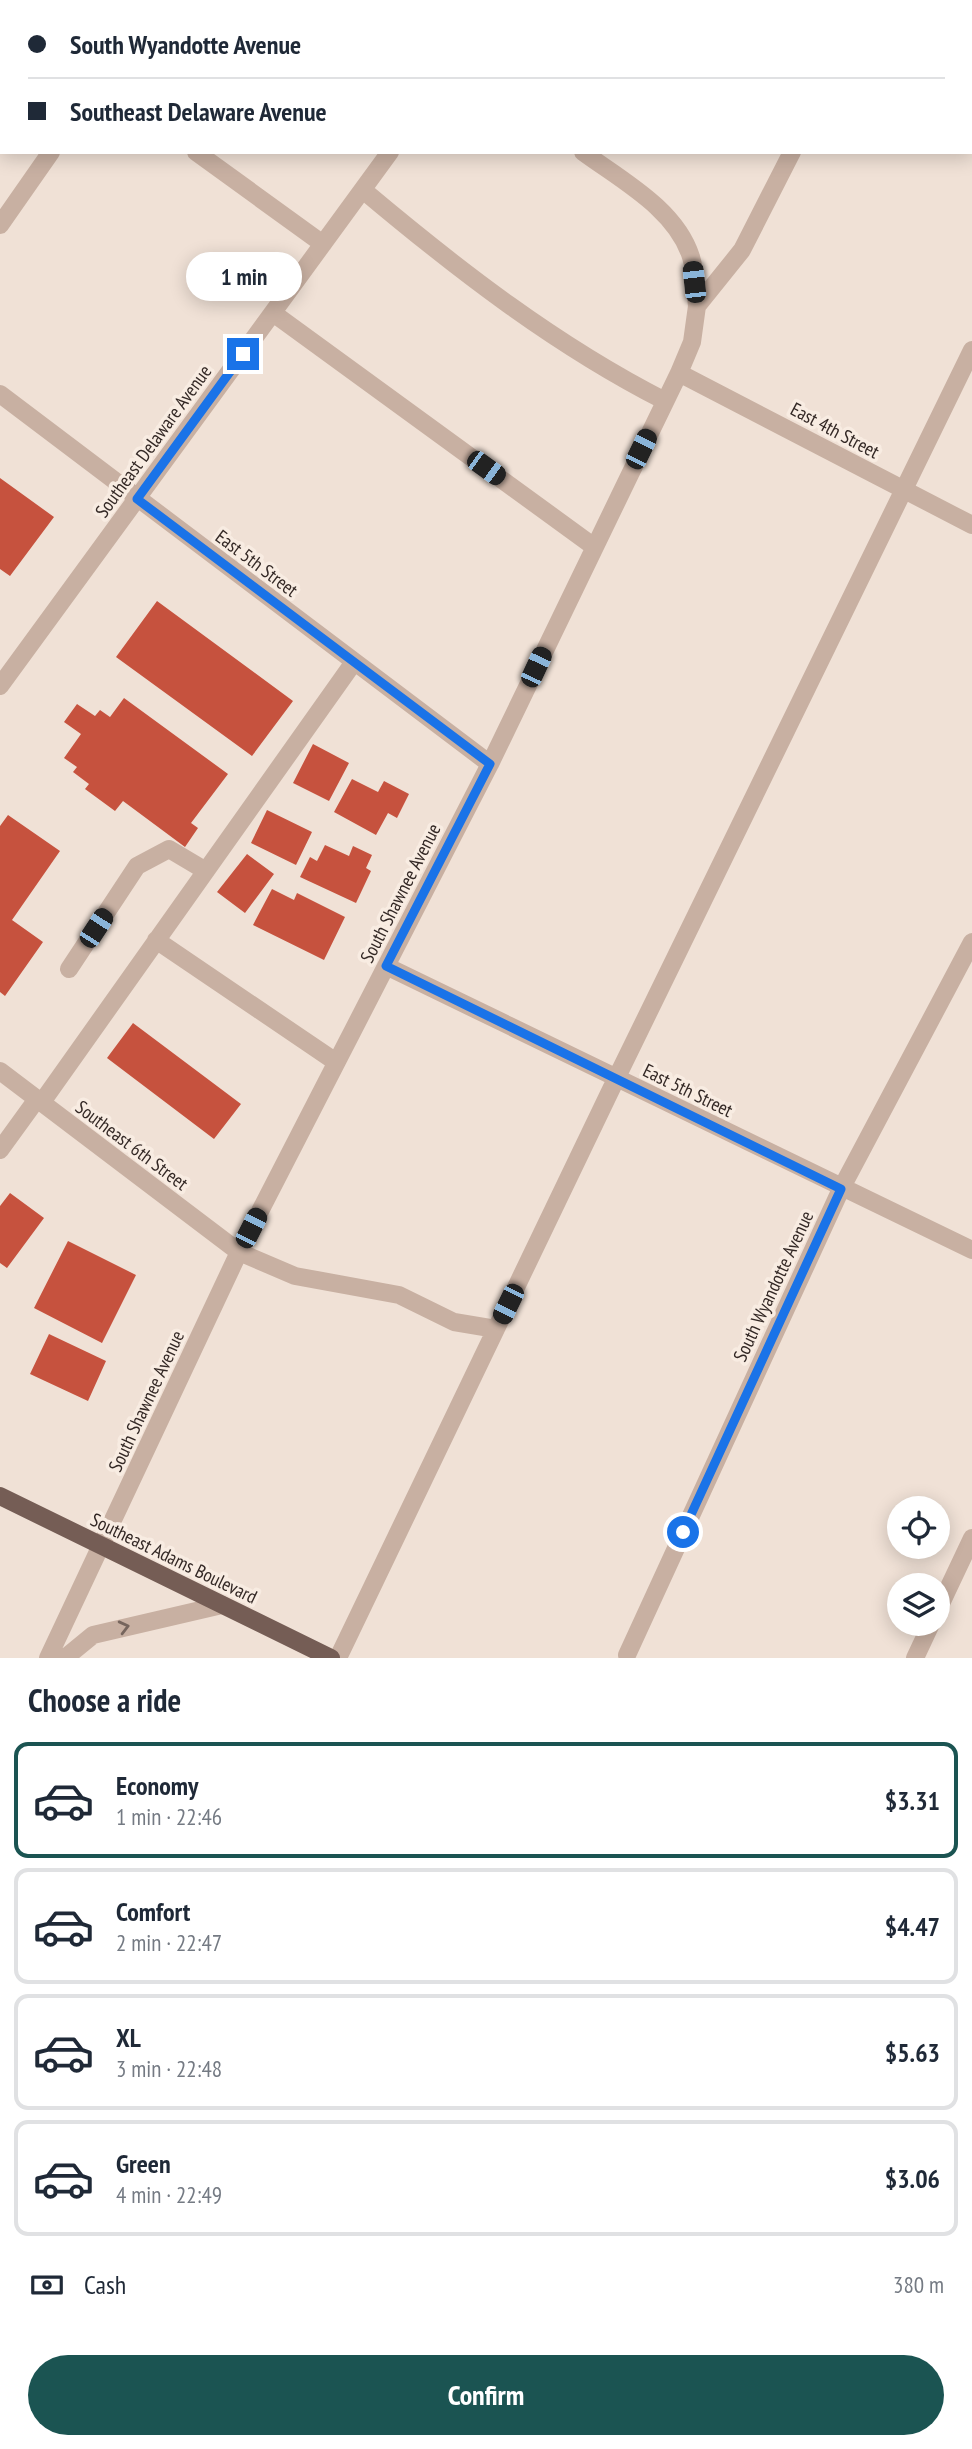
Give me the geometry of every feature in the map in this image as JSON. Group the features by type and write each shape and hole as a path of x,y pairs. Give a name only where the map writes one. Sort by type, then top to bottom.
{"main road":[{"name":"Southeast Adams Boulevard","path":"0,1496 331,1658"}],"street":[{"path":"0,225 6,202 49,154"},
{"path":"199,154 323,244"},
{"name":"Southeast Delaware Avenue","path":"0,686 389,154"},
{"path":"586,154 658,208 676,229 691,257 697,306"},
{"path":"697,306 742,250 791,154"},
{"path":"363,190 562,344 603,370 665,401"},
{"name":"South Shawnee Avenue","path":"48,1658 239,1252 490,764 593,546 679,373 692,342 697,306"},
{"path":"273,313 593,546"},
{"path":"338,1658 616,1079 972,350"},
{"name":"East 4th Street","path":"679,373 972,525"},
{"name":"East 5th Street","path":"0,394 490,764"},
{"path":"0,1150 156,940 354,662"},
{"path":"69,969 137,866 169,849 206,871"},
{"path":"156,940 336,1062"},
{"name":"South Wyandotte Avenue","path":"627,1654 841,1189 972,942"},
{"name":"East 5th Street","path":"386,966 972,1251"},
{"name":"Southeast 6th Street","path":"0,1071 239,1252 295,1276 399,1295 454,1322 496,1329"},
{"path":"950,1585 972,1538"},
{"path":"65,1658 93,1635 222,1605"},
{"path":"915,1658 925,1636"}],"building":[{"path":"0,478 54,517 10,576 0,569"},
{"path":"157,601 293,701 252,756 116,657"},
{"path":"124,698 228,774 191,823 198,828 185,847 123,801 115,811 85,789 89,784 73,772 77,767 64,758 81,734 64,722 77,704 95,716 100,710 110,717"},
{"path":"313,744 349,763 329,801 293,783"},
{"path":"352,779 378,792 384,781 409,794 397,818 388,813 376,835 334,812"},
{"path":"267,810 312,832 296,865 251,843"},
{"path":"8,815 60,851 12,920 43,942 5,996 0,992 0,826"},
{"path":"325,845 349,856 353,846 372,855 366,868 371,871 356,903 300,877 310,857 317,861"},
{"path":"247,854 274,874 245,913 217,892"},
{"path":"272,889 294,900 297,893 345,917 324,960 253,925"},
{"path":"133,1023 241,1104 214,1139 107,1058"},
{"path":"10,1193 44,1218 7,1268 0,1263 0,1206"},
{"path":"68,1241 136,1275 102,1343 34,1308"},
{"path":"49,1334 106,1361 88,1401 30,1374"}],"route":[{"path":"243,354 137,499 490,764 386,966 841,1189 683,1532"}]}
